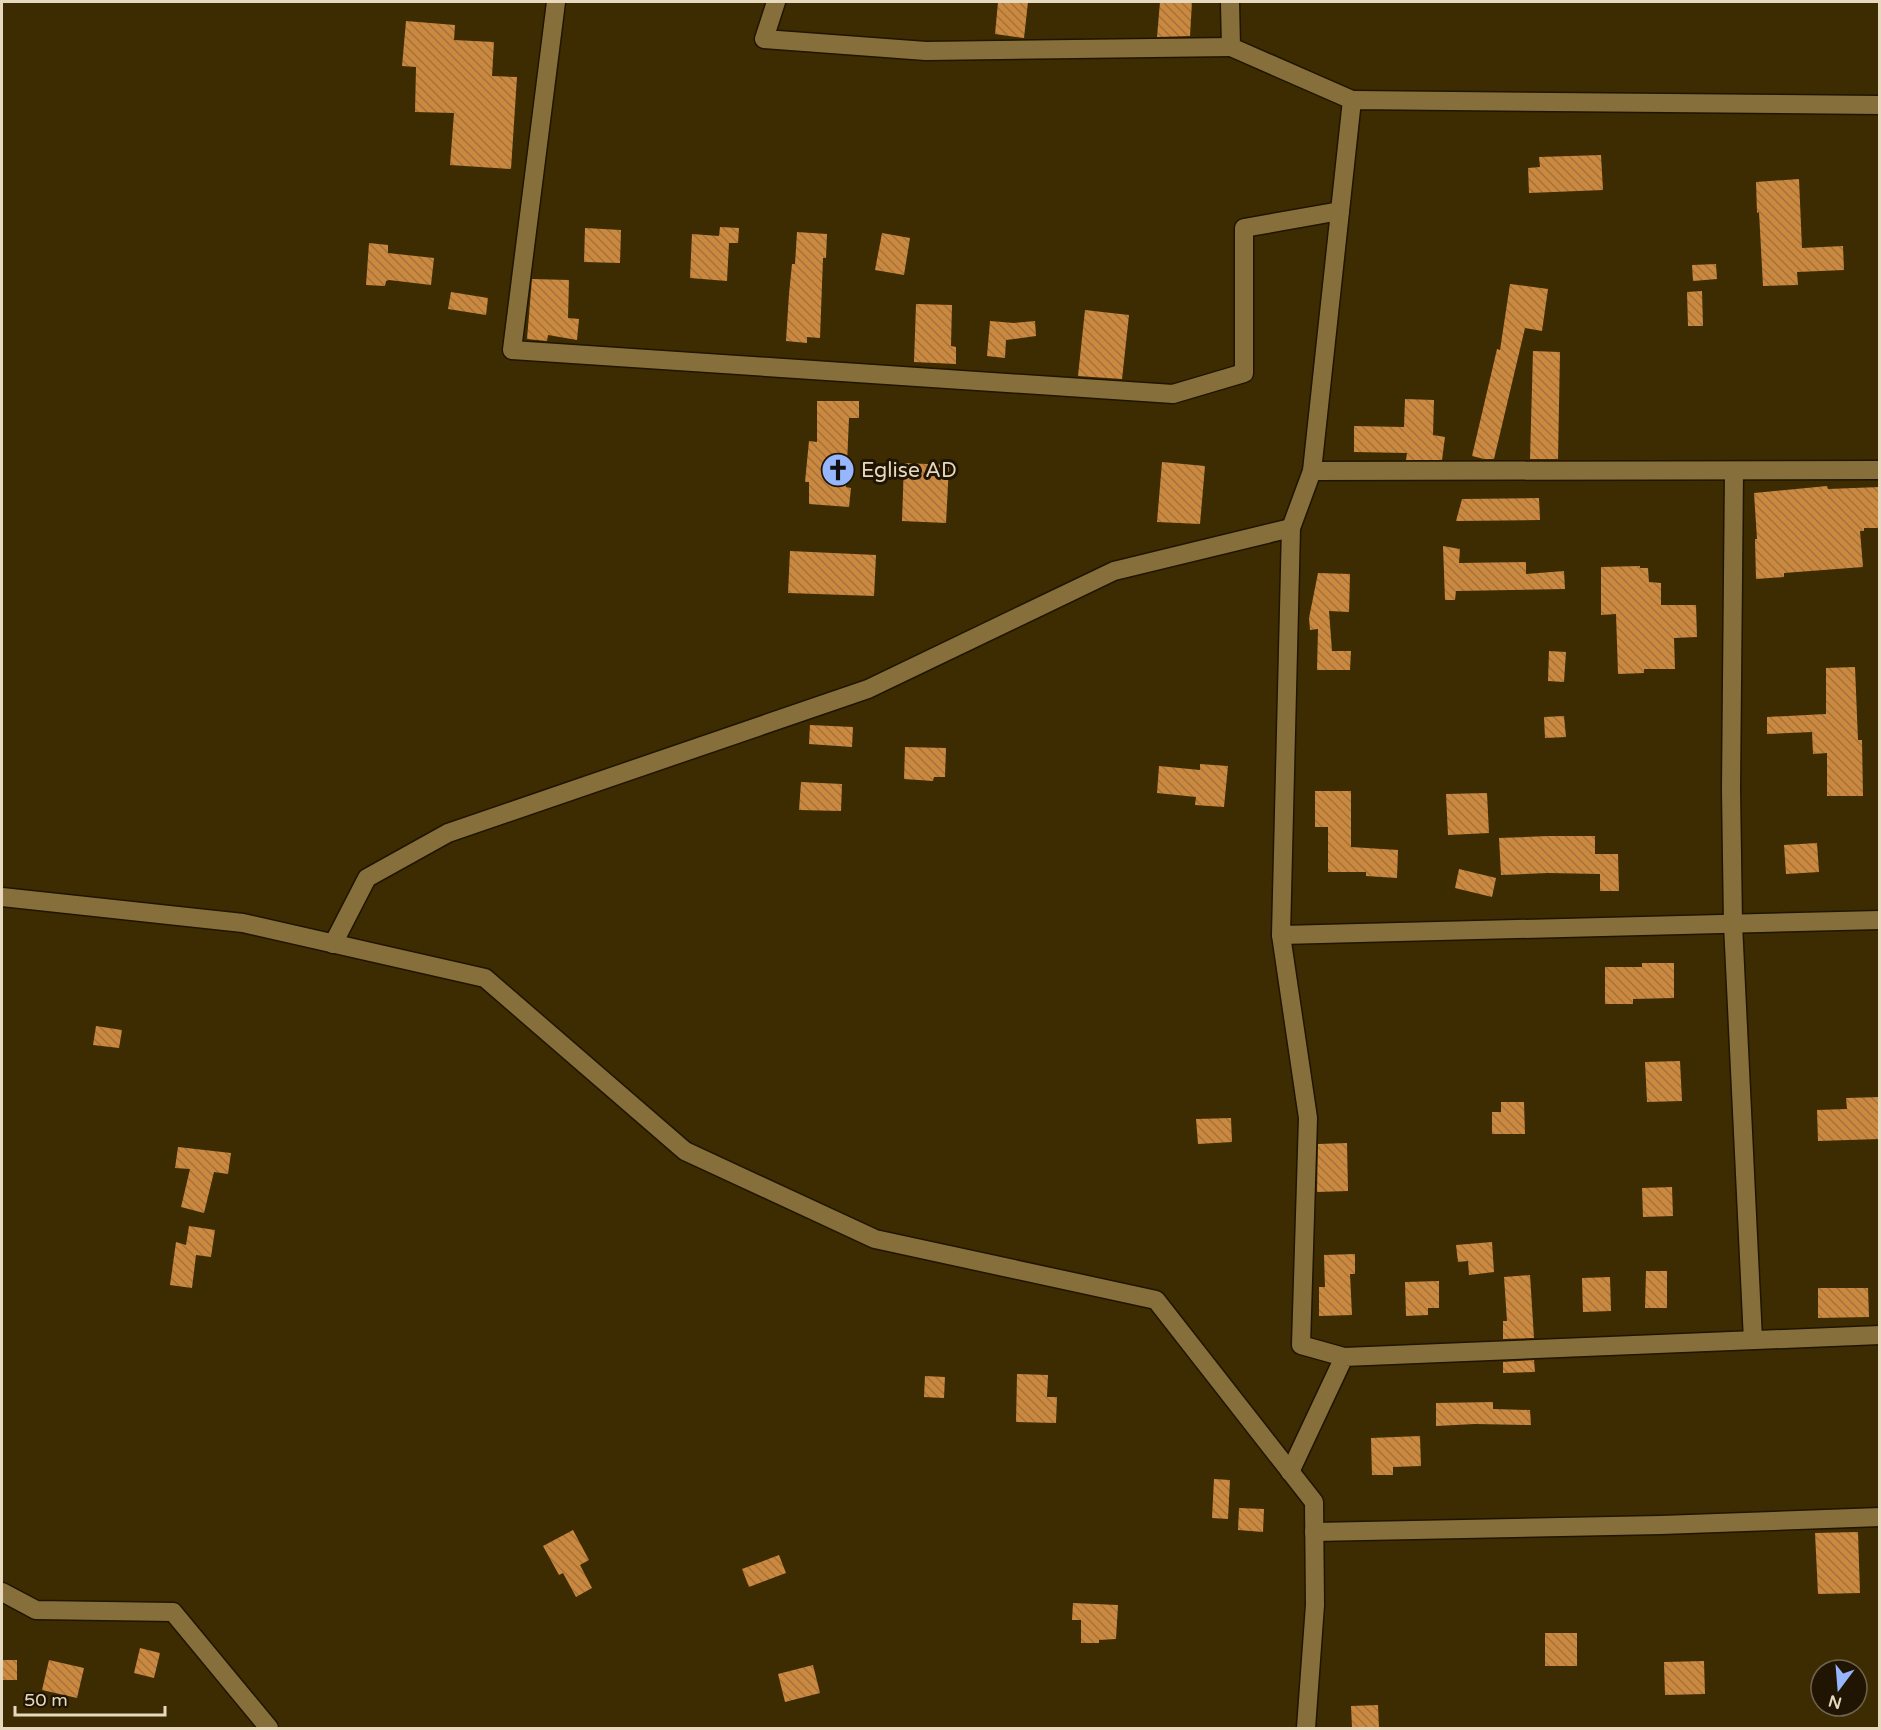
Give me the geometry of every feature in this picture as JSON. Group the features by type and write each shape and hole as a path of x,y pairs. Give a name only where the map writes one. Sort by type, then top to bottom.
{"street":[{"path":"556,2 512,350 1173,394 1244,373 1244,228 1340,211"},
{"path":"776,2 764,39 926,51 1231,47 1352,100 1880,105"},
{"path":"1230,2 1231,47"},
{"path":"1352,100 1312,471 1291,528 1281,935 1308,1118 1301,1345 1344,1357 1880,1335"},
{"path":"1312,471 1880,470"},
{"path":"1734,471 1732,924 1754,1340"},
{"path":"333,944 368,878 447,833 868,689 1114,571 1291,528"},
{"path":"2,897 243,923 485,978 685,1151 875,1239 1156,1300 1314,1502 1315,1605 1306,1728"},
{"path":"1281,935 1880,920"},
{"path":"1290,1472 1344,1357"},
{"path":"1314,1532 1880,1517"},
{"path":"2,1592 36,1610 173,1612 269,1728"}],"building":[{"path":"998,2 1028,2 1024,38 995,34"},
{"path":"1160,2 1192,2 1190,36 1157,37"},
{"path":"406,21 455,25 454,40 494,42 492,76 517,77 511,169 450,165 454,113 415,112 416,67 402,66"},
{"path":"1601,155 1603,190 1529,193 1528,168 1540,167 1539,157"},
{"path":"1799,179 1802,248 1843,246 1844,270 1797,272 1798,285 1763,286 1756,182"},
{"path":"720,227 739,228 738,243 729,243 727,281 690,278 692,234 719,236"},
{"path":"585,228 621,230 620,263 584,262"},
{"path":"797,232 827,234 826,258 823,258 820,338 807,337 807,343 786,341"},
{"path":"882,233 910,238 904,275 875,270"},
{"path":"369,243 388,245 388,253 434,258 431,285 389,280 386,281 385,286 366,285"},
{"path":"1716,264 1717,279 1693,281 1692,265"},
{"path":"532,279 569,280 568,318 579,319 577,340 548,335 547,341 527,339"},
{"path":"1510,284 1548,289 1542,331 1525,328 1494,459 1484,459 1472,456 1497,349 1500,350"},
{"path":"1702,291 1703,326 1688,326 1687,292"},
{"path":"451,292 488,298 486,315 448,309"},
{"path":"916,304 952,305 951,346 956,347 956,364 914,362"},
{"path":"1085,310 1129,315 1122,379 1078,376"},
{"path":"990,321 1014,323 1035,321 1036,336 1006,340 1005,358 987,356"},
{"path":"1533,351 1560,352 1558,459 1530,459"},
{"path":"1405,399 1434,400 1433,435 1445,437 1442,460 1406,460 1407,453 1354,452 1354,426 1404,427"},
{"path":"817,401 859,401 859,418 849,418 846,487 851,488 849,507 809,504 809,482 805,482 809,441 817,442"},
{"path":"1162,462 1205,466 1200,524 1157,522"},
{"path":"904,463 949,465 946,523 902,521"},
{"path":"1827,486 1828,489 1880,487 1880,528 1864,528 1864,531 1860,531 1863,567 1784,573 1784,577 1756,579 1755,539 1757,539 1754,493"},
{"path":"1539,498 1540,520 1456,521 1462,499"},
{"path":"1443,546 1460,549 1459,563 1526,562 1526,574 1564,571 1565,589 1456,591 1455,600 1445,600"},
{"path":"790,551 876,555 874,596 788,593"},
{"path":"1640,566 1640,568 1648,568 1649,582 1661,583 1661,605 1696,605 1697,637 1674,638 1675,669 1644,669 1644,673 1618,674 1616,614 1601,615 1601,567"},
{"path":"1318,573 1350,574 1349,612 1329,611 1332,651 1351,651 1350,670 1317,670 1318,629 1310,630 1309,618"},
{"path":"1549,651 1566,652 1564,682 1548,681"},
{"path":"1855,667 1858,740 1862,740 1863,796 1827,796 1827,753 1813,754 1812,732 1767,734 1767,717 1826,714 1826,668"},
{"path":"1564,716 1566,737 1545,738 1544,717"},
{"path":"810,725 853,727 852,747 809,744"},
{"path":"905,747 946,748 945,777 934,777 933,781 904,779"},
{"path":"1200,764 1228,766 1224,807 1195,805 1196,797 1157,793 1159,766 1200,770"},
{"path":"801,782 842,784 841,811 799,810"},
{"path":"1315,791 1351,791 1351,847 1398,850 1397,878 1366,876 1366,872 1328,872 1328,827 1315,827"},
{"path":"1487,793 1489,833 1448,835 1446,794"},
{"path":"1595,836 1595,854 1618,854 1619,891 1600,891 1600,874 1501,875 1499,838"},
{"path":"1817,843 1819,872 1786,874 1784,845"},
{"path":"1459,869 1496,878 1492,897 1455,888"},
{"path":"1642,963 1674,963 1674,998 1633,999 1633,1004 1605,1004 1605,967 1642,967"},
{"path":"96,1026 122,1030 119,1048 93,1045"},
{"path":"1680,1061 1682,1101 1647,1102 1645,1062"},
{"path":"1880,1097 1880,1139 1818,1141 1817,1110 1847,1109 1846,1098"},
{"path":"1501,1102 1524,1102 1525,1134 1492,1134 1492,1112 1501,1112"},
{"path":"1231,1118 1232,1142 1198,1144 1196,1119"},
{"path":"1347,1143 1348,1191 1317,1192 1318,1144"},
{"path":"178,1147 231,1153 228,1174 214,1172 204,1213 181,1207 190,1169 175,1168"},
{"path":"1672,1187 1673,1216 1643,1217 1642,1188"},
{"path":"189,1226 215,1230 211,1257 196,1255 192,1288 170,1285 176,1242 186,1245"},
{"path":"1492,1242 1494,1272 1469,1275 1468,1261 1458,1262 1456,1245"},
{"path":"1355,1254 1355,1274 1350,1274 1352,1315 1319,1316 1319,1287 1325,1287 1324,1255"},
{"path":"1646,1271 1667,1271 1667,1308 1645,1308"},
{"path":"1530,1275 1534,1338 1503,1339 1503,1321 1507,1321 1504,1277"},
{"path":"1610,1277 1611,1311 1583,1312 1582,1278"},
{"path":"1439,1281 1439,1308 1428,1308 1428,1315 1406,1316 1405,1282"},
{"path":"1818,1288 1868,1288 1869,1317 1818,1318"},
{"path":"1534,1360 1535,1372 1503,1373 1503,1362"},
{"path":"1017,1374 1048,1375 1047,1397 1057,1397 1056,1423 1016,1422"},
{"path":"925,1376 945,1377 944,1398 924,1397"},
{"path":"1493,1402 1493,1409 1530,1410 1531,1425 1436,1426 1436,1403"},
{"path":"1420,1436 1421,1466 1393,1467 1393,1475 1372,1475 1371,1438"},
{"path":"1214,1479 1230,1480 1228,1519 1212,1518"},
{"path":"1239,1508 1264,1509 1263,1532 1238,1530"},
{"path":"573,1530 589,1560 580,1565 592,1588 576,1597 563,1573 559,1575 543,1546"},
{"path":"1858,1532 1860,1593 1818,1594 1815,1533"},
{"path":"779,1555 786,1573 749,1587 742,1569"},
{"path":"1073,1603 1118,1605 1116,1639 1099,1640 1099,1643 1081,1643 1081,1620 1072,1620"},
{"path":"1545,1633 1577,1633 1577,1666 1545,1666"},
{"path":"140,1648 160,1653 154,1678 134,1673"},
{"path":"2,1660 17,1660 17,1680 2,1680"},
{"path":"49,1660 84,1668 77,1698 42,1690"},
{"path":"1704,1661 1705,1694 1665,1695 1664,1662"},
{"path":"813,1665 820,1693 785,1702 778,1674"},
{"path":"1378,1705 1379,1728 1352,1728 1351,1706"}],"place":[{"name":"Eglise AD","path":"838,470"}]}
